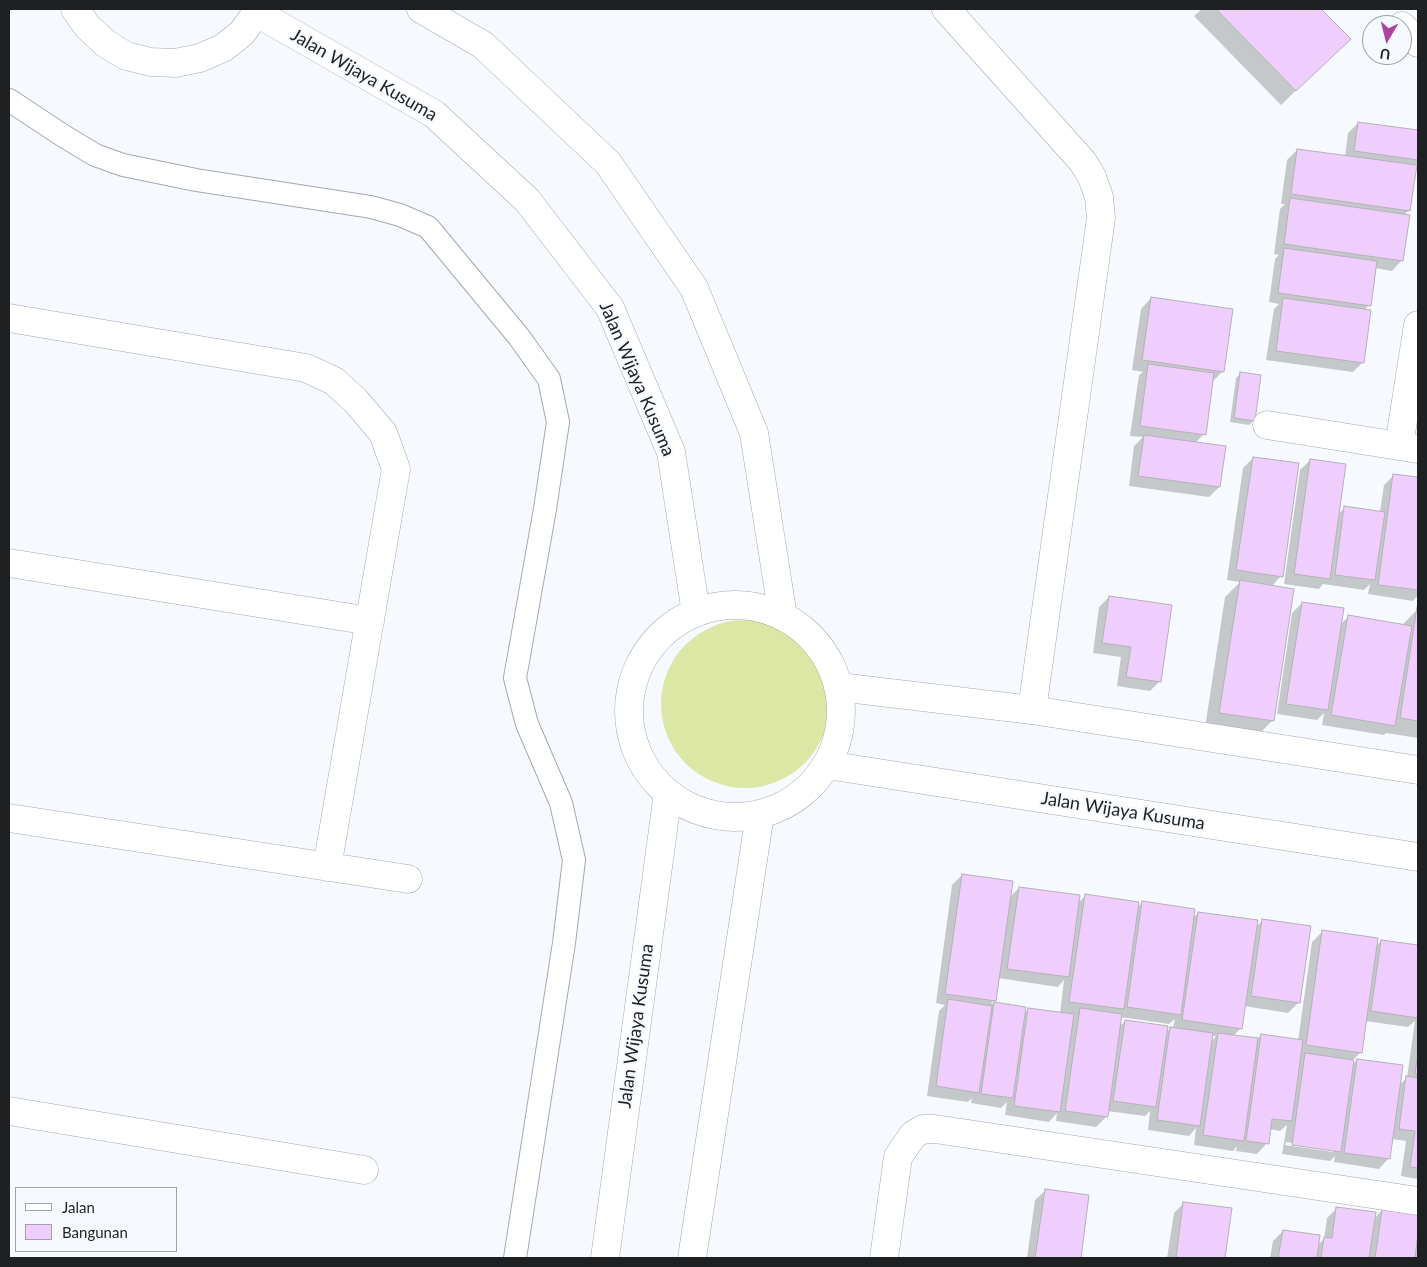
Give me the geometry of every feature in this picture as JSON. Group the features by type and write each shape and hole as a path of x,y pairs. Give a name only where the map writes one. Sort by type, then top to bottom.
{"street":[{"path":"75,9 87,26 105,43 126,56 151,62 175,63 200,58 222,48 242,33 258,11"},
{"path":"421,9 483,45 608,163 694,288 754,432 784,617"},
{"path":"946,9 1083,162 1092,178 1099,197 1101,218 1032,710"},
{"name":"Jalan Wijaya Kusuma","path":"258,11 434,114 527,200 610,308 671,452 696,613"},
{"path":"9,318 306,368 334,381 355,400 383,433 396,468 327,867"},
{"path":"1267,425 1408,447 1418,325"},
{"path":"9,563 370,621"},
{"path":"725,606 755,607 784,617 803,630 819,646 831,666 839,687 842,714 838,740 827,765 815,782 799,797 781,807 760,814 741,817 721,816 702,812 684,804 668,793 646,770 633,742 629,710 634,680 647,652 668,629 696,613 725,606"},
{"path":"839,687 1032,710 1418,770"},
{"name":"Jalan Wijaya Kusuma","path":"827,765 1418,857"},
{"name":"Jalan Wijaya Kusuma","path":"605,1258 668,793"},
{"path":"692,1258 760,814"},
{"path":"9,818 408,879"},
{"path":"9,1111 364,1170"},
{"path":"884,1258 898,1157 913,1135 923,1129 935,1129 1418,1201"}],"lane":[{"path":"9,100 95,155 123,165 196,180 371,208 400,215 428,227 519,336 549,379 558,422 545,509 514,678 527,724 561,803 574,860 564,944 515,1258"}],"green space":[{"path":"745,620 769,624 784,630 792,634 810,651 815,657 825,680 829,704 825,728 819,743 815,751 798,769 792,774 769,784 745,788 721,784 706,778 698,774 680,757 675,751 665,728 661,704 665,680 671,665 675,657 692,639 698,634 721,624"}],"building":[{"path":"1216,9 1321,9 1351,39 1296,91"},
{"path":"1358,122 1418,130 1418,160 1354,151"},
{"path":"1297,149 1417,165 1410,211 1291,194"},
{"path":"1290,198 1410,215 1403,261 1284,244"},
{"path":"1284,248 1377,261 1371,306 1278,293"},
{"path":"1151,297 1233,309 1224,372 1142,360"},
{"path":"1283,298 1371,310 1364,363 1276,351"},
{"path":"1148,364 1214,373 1206,435 1140,426"},
{"path":"1240,372 1261,375 1255,421 1234,418"},
{"path":"1144,435 1226,446 1220,487 1138,476"},
{"path":"1253,457 1299,463 1283,577 1236,570"},
{"path":"1310,459 1346,464 1330,579 1294,574"},
{"path":"1393,474 1418,477 1418,590 1378,585"},
{"path":"1344,506 1385,512 1375,580 1335,575"},
{"path":"1240,580 1294,589 1274,721 1219,713"},
{"path":"1109,596 1172,605 1161,682 1126,677 1131,647 1102,643"},
{"path":"1302,602 1344,608 1328,710 1286,704"},
{"path":"1418,608 1418,721 1400,718"},
{"path":"1348,615 1412,626 1395,726 1331,715"},
{"path":"962,874 1013,881 996,1001 945,994"},
{"path":"1019,887 1080,895 1069,977 1007,969"},
{"path":"1085,894 1139,902 1124,1009 1069,1002"},
{"path":"1142,901 1195,909 1181,1015 1127,1007"},
{"path":"1198,912 1258,920 1242,1029 1182,1020"},
{"path":"1262,919 1311,926 1300,1003 1251,996"},
{"path":"1322,930 1378,938 1362,1053 1306,1045"},
{"path":"1381,940 1418,945 1418,1018 1371,1011"},
{"path":"948,999 992,1006 979,1093 936,1086"},
{"path":"994,1002 1026,1007 1013,1098 981,1094"},
{"path":"1028,1008 1074,1014 1060,1112 1014,1106"},
{"path":"1080,1008 1122,1014 1108,1117 1065,1111"},
{"path":"1125,1020 1168,1026 1156,1107 1113,1101"},
{"path":"1170,1027 1213,1033 1200,1126 1157,1120"},
{"path":"1218,1033 1258,1038 1244,1141 1203,1135"},
{"path":"1261,1034 1303,1040 1292,1121 1272,1119 1269,1144 1246,1141"},
{"path":"1305,1053 1354,1060 1341,1152 1292,1145"},
{"path":"1418,1053 1418,1074 1415,1074"},
{"path":"1357,1059 1403,1065 1390,1159 1344,1153"},
{"path":"1406,1076 1418,1078 1418,1168 1410,1167 1415,1131 1399,1129"},
{"path":"1045,1189 1089,1195 1081,1258 1035,1258"},
{"path":"1183,1202 1232,1208 1225,1258 1176,1258"},
{"path":"1336,1207 1376,1212 1369,1258 1321,1258 1324,1237 1332,1238"},
{"path":"1382,1209 1418,1214 1415,1258 1375,1258"},
{"path":"1283,1230 1320,1235 1317,1258 1278,1258"}]}
